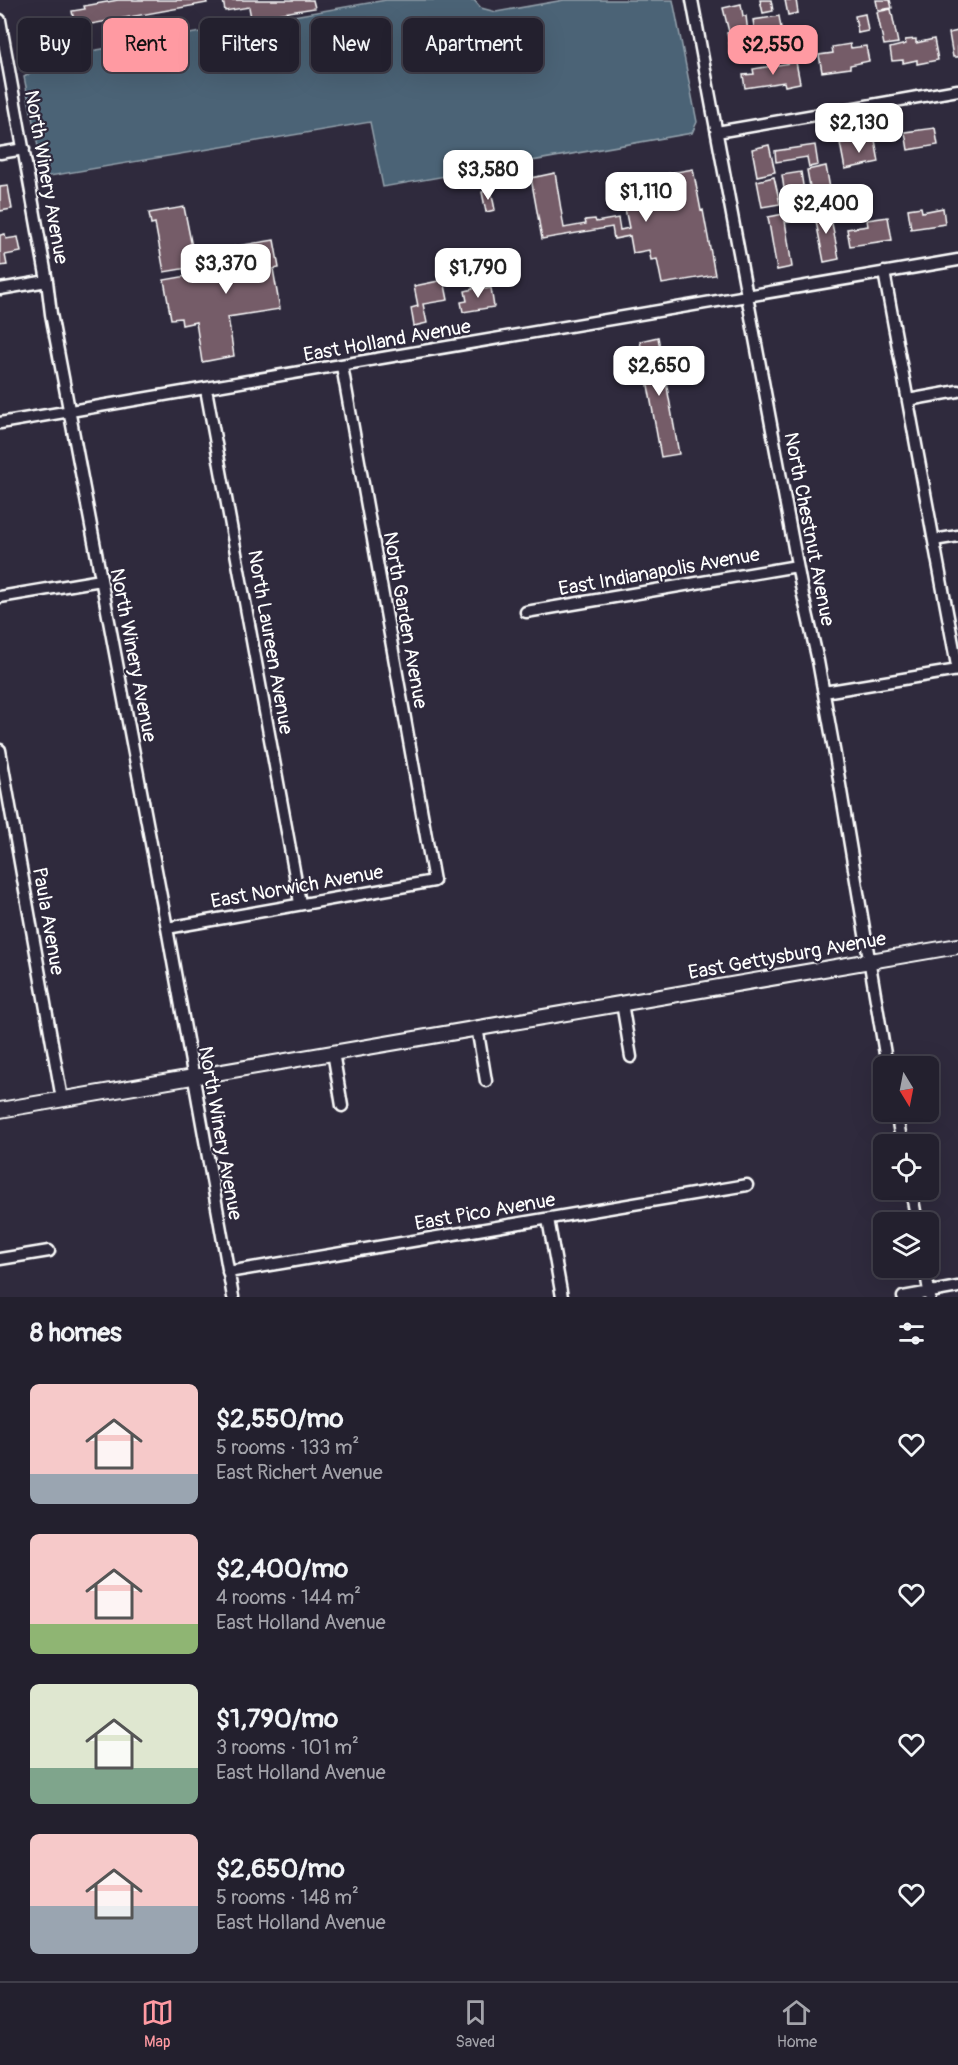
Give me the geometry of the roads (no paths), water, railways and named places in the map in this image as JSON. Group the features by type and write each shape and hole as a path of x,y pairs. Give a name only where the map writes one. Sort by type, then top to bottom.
{"street":[{"name":"North Chestnut Avenue","path":"692,0 797,566 824,692 885,1056"},
{"name":"North Winery Avenue","path":"0,20 51,314 167,928 232,1297"},
{"path":"717,132 958,90"},
{"path":"0,153 24,149"},
{"name":"East Holland Avenue","path":"0,423 958,260"},
{"path":"824,692 958,670 884,272"},
{"path":"0,289 47,281"},
{"name":"North Garden Avenue","path":"342,366 434,881"},
{"name":"North Laureen Avenue","path":"206,388 300,903"},
{"path":"908,399 958,392"},
{"path":"934,540 958,536"},
{"name":"East Indianapolis Avenue","path":"526,612 797,566"},
{"path":"0,597 101,580"},
{"name":"Paula Avenue","path":"0,750 62,1099"},
{"name":"East Norwich Avenue","path":"167,928 434,881"},
{"name":"East Gettysburg Avenue","path":"0,1110 958,946"},
{"path":"622,1003 631,1057"},
{"path":"477,1028 486,1082"},
{"path":"333,1052 342,1106"},
{"name":"East Pico Avenue","path":"228,1272 747,1185"},
{"path":"548,1219 562,1297"},
{"path":"0,1259 49,1251"},
{"path":"927,1278 930,1295"},
{"path":"903,1297 930,1295 958,1287"}],"water":[{"path":"386,0 474,0 481,8 496,12 564,0 673,0 697,122 692,133 383,187 370,122 44,177 24,77 33,72 91,72 91,51 103,49 103,72 188,72 188,34 200,32 200,72 299,72 299,18 282,18"}]}
